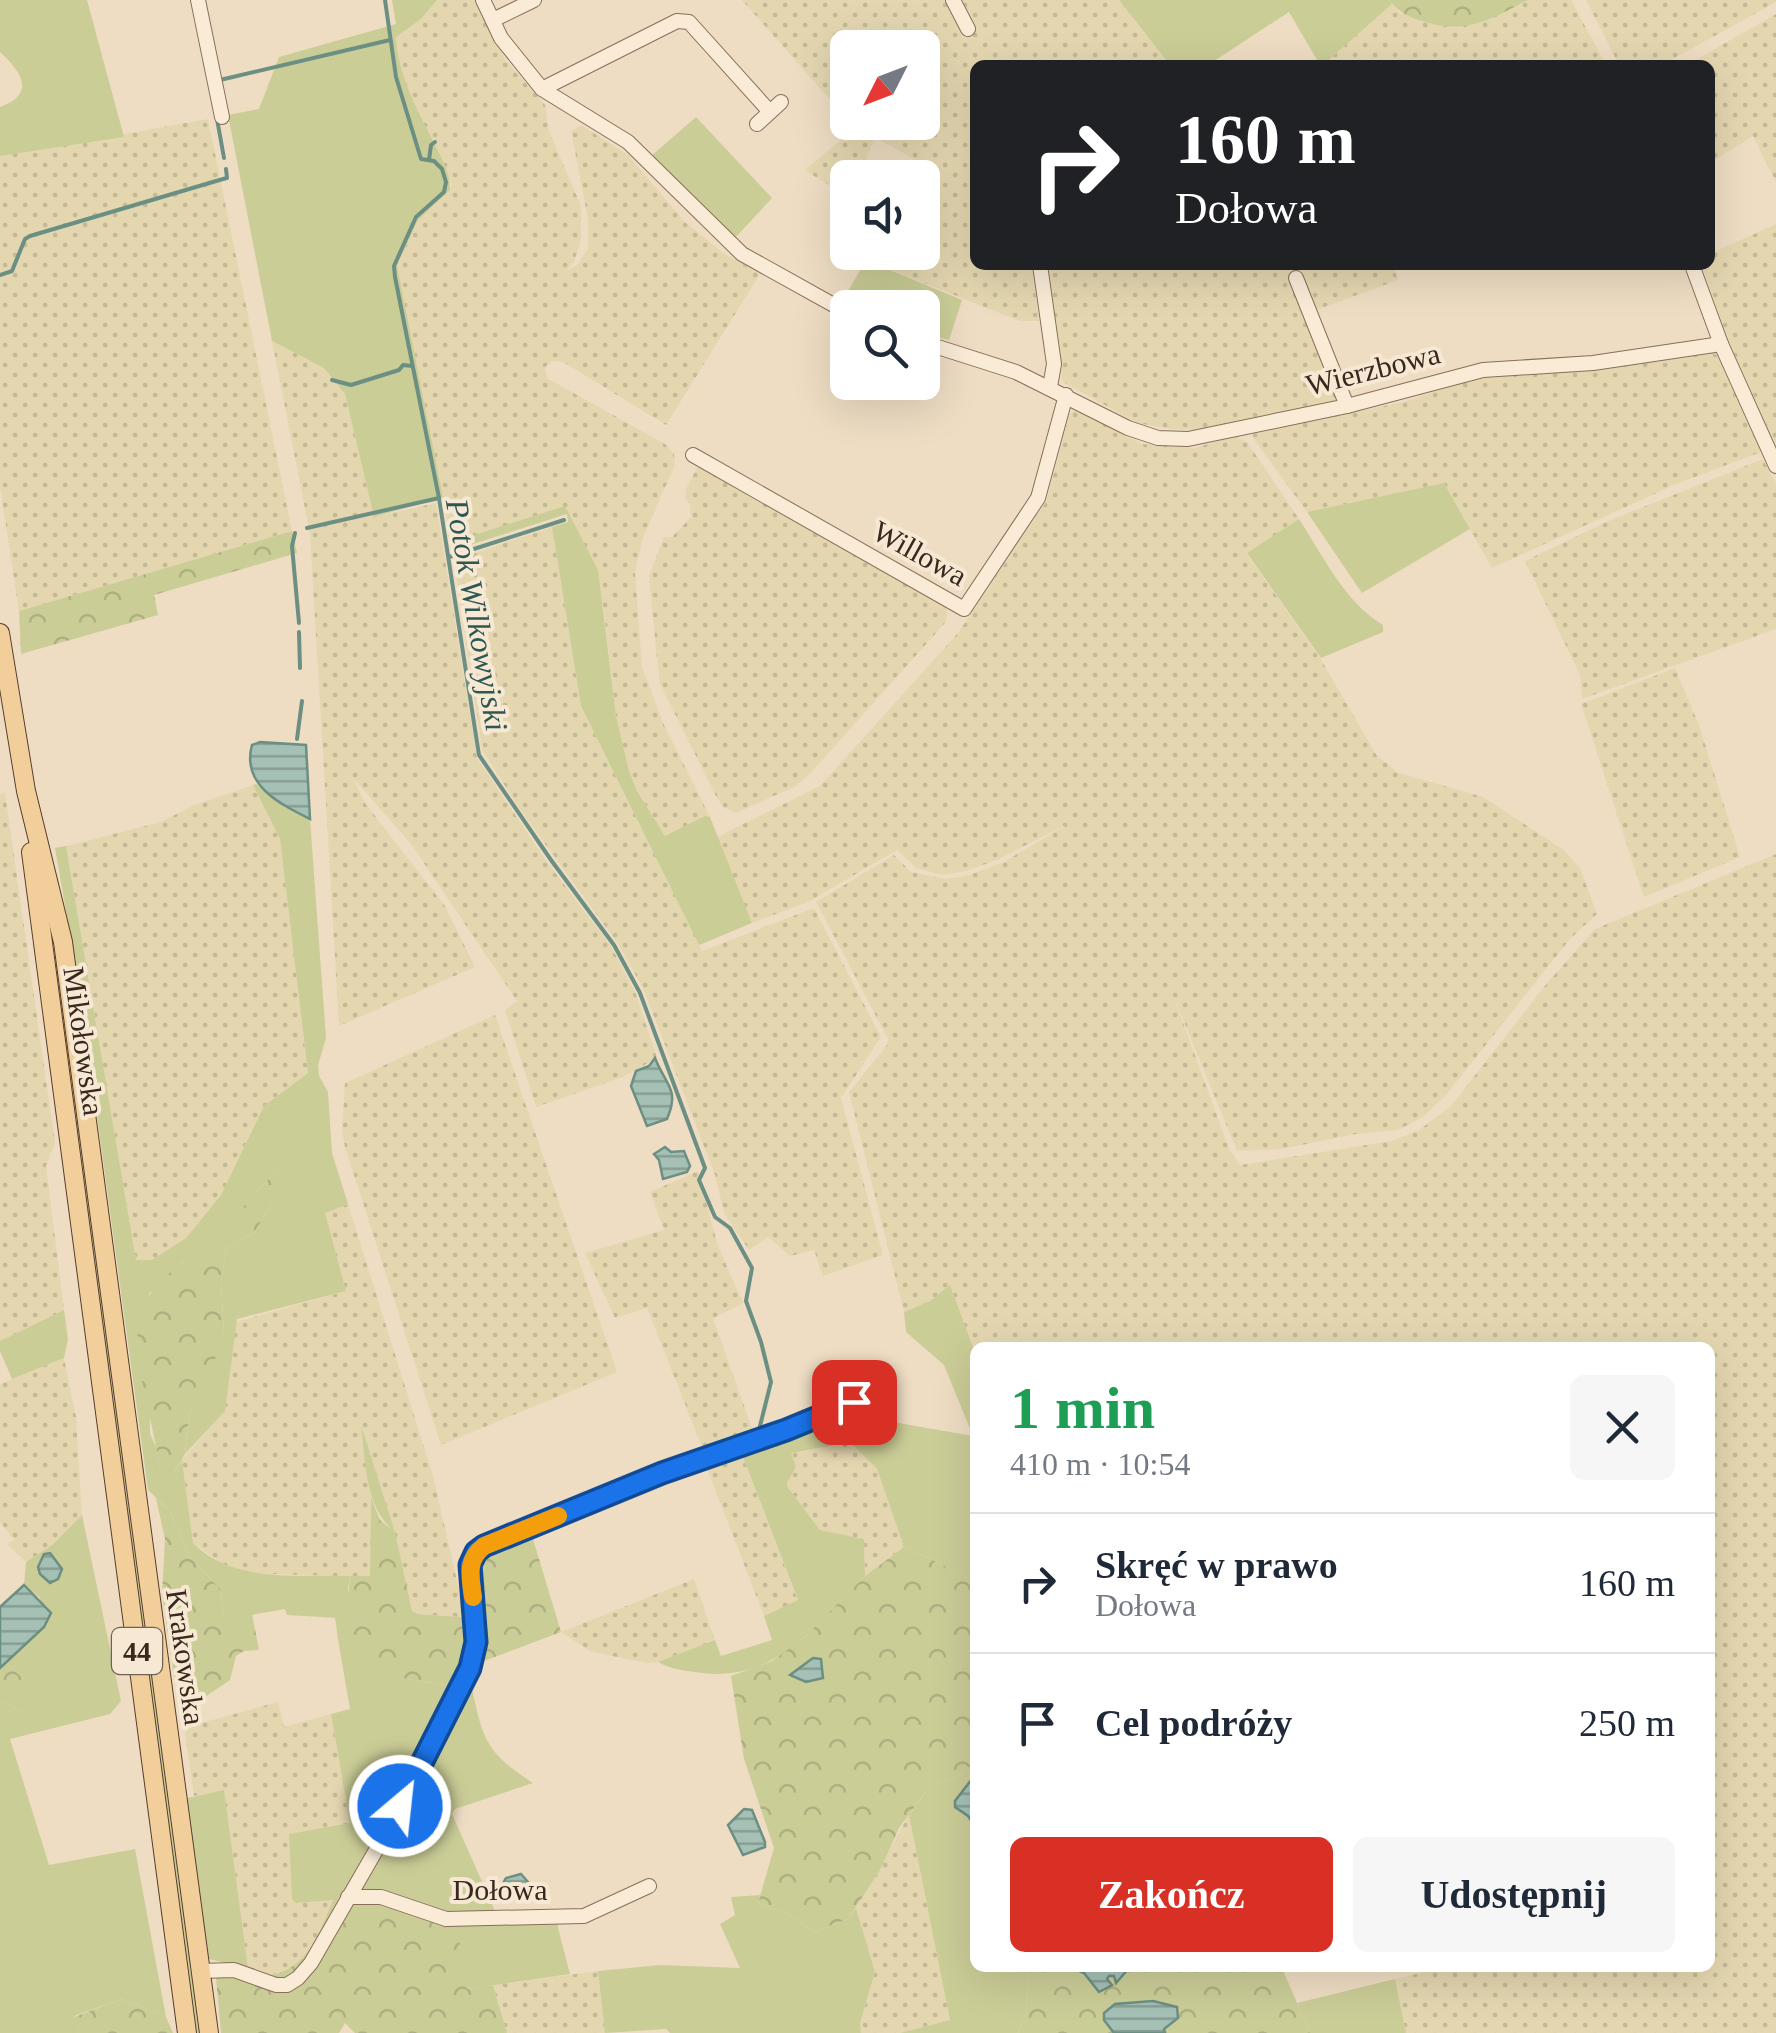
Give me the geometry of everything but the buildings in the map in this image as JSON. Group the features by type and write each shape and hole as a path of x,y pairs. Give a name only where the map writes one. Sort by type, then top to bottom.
{"main road":[{"name":"Mikołowska","path":"0,634 26,791 62,942 109,1288"},
{"name":"Mikołowska","path":"26,791 28,835 90,1296"},
{"name":"Krakowska","path":"109,1288 208,2033"},
{"name":"Krakowska","path":"90,1296 188,2033"}],"street":[{"path":"198,0 222,117"},
{"path":"484,0 501,38 542,89 628,142 742,254 830,303"},
{"path":"493,20 534,0"},
{"path":"953,0 968,29"},
{"path":"542,89 678,20 689,22 776,107 757,124"},
{"path":"1041,270 1054,364 1050,387"},
{"path":"1694,270 1720,344 1776,466"},
{"path":"1296,278 1348,406"},
{"name":"Wierzbowa","path":"940,348 1016,372 1128,428 1158,438 1188,440 1348,406 1484,370 1593,364 1720,344"},
{"name":"Willowa","path":"693,455 964,609 1038,498 1066,395"},
{"path":"200,1971 234,1970 276,1986 298,1978 311,1963 417,1779 470,1668 476,1642 470,1565 476,1552 662,1473 786,1430 879,1388"},
{"name":"Dołowa","path":"348,1897 382,1896 446,1919 569,1917 584,1916 649,1886"}],"shaded area":[{"path":"437,0 477,0 505,59 545,105 549,131 581,206 581,239 574,262 566,271 577,265 588,249 588,219 571,131 581,125 628,155 684,221 722,252 760,274 666,425 563,362 553,361 545,367 547,378 665,444 674,454 675,465 643,537 635,572 642,667 664,725 710,817 665,836 629,771 616,716 603,605 566,507 452,542 397,265 418,220 452,184 403,77 396,37 421,19"},
{"path":"742,0 1119,0 1166,60 970,60 970,270 1033,270 1039,321 1020,321 891,270 940,270 940,160 915,160 880,140 940,140 940,30 830,30 830,100"},
{"path":"1528,0 1571,0 1603,60 1329,60 1392,4 1401,14 1500,14"},
{"path":"1586,0 1776,0 1671,60 1616,60"},
{"path":"1776,14 1776,182 1753,136 1715,160 1715,60 1696,60"},
{"path":"208,119 292,531 19,611 0,487 0,156"},
{"path":"841,140 874,140 866,160 830,160 830,186 805,170"},
{"path":"1776,224 1776,445 1727,338 1704,270 1715,270 1715,252"},
{"path":"1045,270 1395,270 1398,280 1316,310 1301,271 1289,275 1337,400 1202,430 1137,423 1063,382"},
{"path":"272,341 324,368 345,394 374,517 436,503 477,758 547,862 611,946 636,994 657,1058 623,1077 536,1107 505,1010 517,1001 411,844 353,778 365,803 445,906 475,967 339,1026 310,534"},
{"path":"1712,352 1718,356 1761,452 1674,485 1492,568 1444,483 1307,512 1253,438 1253,434 1403,402 1496,376"},
{"path":"1077,409 1142,444 1194,448 1235,436 1247,442 1299,519 1247,554 1320,658 1377,756 1399,773 1483,797 1564,850 1580,868 1597,914 1570,939 1446,1095 1423,1117 1398,1130 1282,1149 1237,1151 1173,995 1230,1151 1240,1165 1392,1141 1419,1130 1451,1106 1548,982 1595,929 1776,854 1776,2033 1406,2033 1395,1979 1424,1972 1715,1972 1715,1342 971,1342 950,1286 930,1301 904,1312 849,1092 888,1039 816,902 894,855 911,872 945,879 969,875 1002,863 1070,823 997,860 943,875 916,868 897,850 810,901 752,923 717,837 820,786 958,633 1046,502 1070,413"},
{"path":"1763,459 1776,484 1776,629 1582,699 1580,675 1525,561 1606,522"},
{"path":"699,464 946,606 945,623 808,776 794,787 736,813 723,807 716,796 660,684 658,669 649,576 664,537 672,537 691,517 686,489"},
{"path":"552,527 581,706 702,951 814,908 881,1037 841,1098 883,1255 823,1276 814,1250 790,1256 768,1237 749,1250 724,1213 715,1175 643,988 618,944 521,811 482,750 454,560"},
{"path":"1675,668 1700,728 1740,857 1644,897 1581,704"},
{"path":"252,745 306,745 310,819 276,800 258,782 250,759"},
{"path":"253,785 280,839 308,1073 264,1106 221,1195 186,1238 153,1260 136,1260 66,846 161,822 194,805"},
{"path":"5,793 55,1143 46,1166 64,1310 0,1341 0,794"},
{"path":"495,1015 617,1372 441,1445 345,1147 345,1083"},
{"path":"655,1058 672,1101 667,1119 647,1126 631,1086 636,1071 649,1066"},
{"path":"665,1147 671,1152 684,1151 690,1166 687,1172 663,1179 654,1154"},
{"path":"698,1171 718,1246 743,1303 713,1318 754,1434 704,1452 647,1308 615,1318 585,1253 664,1230 650,1192"},
{"path":"348,1204 433,1476 464,1611 460,1617 412,1611 393,1526 363,1432 371,1497 370,1577 242,1573 193,1543 182,1460 225,1410 235,1322 346,1291 324,1212"},
{"path":"64,1358 76,1417 82,1515 52,1545 26,1562 7,1544 14,1540 0,1522 0,1384"},
{"path":"850,1442 877,1469 904,1547 865,1576 864,1539 820,1530 786,1485 796,1467 790,1453"},
{"path":"740,1449 798,1601 764,1616 705,1463"},
{"path":"50,1553 62,1569 58,1579 50,1583 38,1567 44,1554"},
{"path":"694,1579 715,1640 647,1663 592,1652 561,1632"},
{"path":"24,1585 51,1613 44,1627 0,1668 0,1607"},
{"path":"813,1658 821,1659 823,1678 806,1682 790,1675"},
{"path":"278,1702 284,1727 331,1714 350,1824 289,1834 296,1903 333,1900 317,1940 300,1964 271,1975 248,1968 224,1791 194,1796 185,1733 190,1726"},
{"path":"970,1782 970,1819 955,1807 955,1801"},
{"path":"744,1809 752,1810 765,1847 743,1855 728,1825"},
{"path":"909,1815 950,2020 900,2033 861,2033 860,2023 875,1972 856,1908"},
{"path":"521,1874 528,1882 525,1892 512,1893 504,1888 506,1878"},
{"path":"598,1971 605,2033 507,2033 493,1985"},
{"path":"1126,1972 1116,1983 1114,1976 1109,1976 1112,1985 1099,1992 1084,1973"},
{"path":"1153,2001 1177,2007 1178,2018 1164,2029 1165,2033 1114,2033 1104,2020 1104,2013 1115,2004"}],"green space":[{"path":"0,0 87,0 124,137 0,156 0,107 19,96 22,82 0,52"},
{"path":"392,0 437,0 421,19 396,37 404,76 444,163 450,190 418,220 397,265 443,497 374,517 345,394 324,368 272,341 228,115 259,109 279,57 396,24"},
{"path":"1119,0 1389,0 1392,4 1329,60 1317,60 1289,12 1216,60 1166,60"},
{"path":"1389,0 1528,0 1489,19 1452,26 1411,17"},
{"path":"696,117 772,198 734,239 650,157"},
{"path":"860,270 890,270 938,290 849,290"},
{"path":"940,291 962,300 949,340 940,338"},
{"path":"1444,483 1470,529 1362,593 1307,512"},
{"path":"565,506 598,570 616,716 637,791 665,836 710,817 752,923 699,945 581,706 552,527 568,522 567,514 454,550 452,542"},
{"path":"1299,519 1346,591 1383,625 1383,632 1321,658 1247,553"},
{"path":"292,531 297,553 154,595 158,615 21,654 19,611"},
{"path":"253,785 285,807 310,819 326,1038 319,1076 328,1092 332,1153 348,1204 325,1213 346,1291 237,1319 225,1411 185,1454 189,1415 224,1332 221,1283 226,1249 255,1232 270,1206 281,1165 204,1252 182,1263 149,1294 150,1434 161,1475 173,1474 182,1460 193,1543 209,1556 246,1571 350,1576 348,1590 355,1619 287,1615 285,1609 229,1619 223,1614 221,1590 189,1556 170,1511 148,1490 80,991 55,848 66,846 136,1260 152,1260 186,1238 221,1195 264,1106 308,1073 280,839"},
{"path":"59,974 202,2033 196,2033 53,975"},
{"path":"283,1162 270,1206 255,1232 226,1249 221,1283 224,1332 210,1375 189,1414 185,1454 173,1474 161,1476 139,1362 138,1325 143,1307 159,1283 204,1251"},
{"path":"950,1285 971,1342 970,1429 944,1365 906,1332 904,1312 930,1301"},
{"path":"64,1310 68,1339 64,1358 12,1379 0,1351 0,1341"},
{"path":"870,1418 970,1435 970,1581 904,1547 877,1469 850,1442 791,1453 796,1467 786,1485 820,1530 864,1539 865,1576 813,1630 774,1659 753,1668 703,1673 658,1662 715,1640 721,1656 772,1640 764,1616 798,1600 740,1449 783,1426"},
{"path":"361,1425 395,1532 372,1497"},
{"path":"371,1497 380,1520 395,1532 412,1611 460,1617 466,1623 464,1664 452,1686 401,1678 388,1684 375,1680 367,1670 366,1642 338,1639 335,1617 355,1618 348,1601 350,1576 370,1576"},
{"path":"156,1498 170,1511 189,1556 221,1590 223,1614 229,1618 252,1614 259,1650 236,1656 230,1680 205,1697 197,1698 174,1676 162,1594 165,1539"},
{"path":"82,1515 121,1701 110,1714 10,1739 49,1865 135,1849 166,2017 122,1999 74,2016 79,2033 0,2033 0,1701 27,1714 25,1680 6,1663 44,1627 40,1598 24,1585 26,1562 52,1545"},
{"path":"533,1539 561,1632 479,1663 479,1562"},
{"path":"904,1547 970,1581 970,1766 957,1777 930,1786 899,1828 880,1870 848,1919 814,1932 788,1914 758,1903 774,1848 744,1759 731,1676 772,1661 805,1637 865,1576"},
{"path":"338,1639 366,1641 367,1648 393,1680 452,1686 470,1680 487,1740 503,1761 533,1783 455,1809 452,1814 495,1911 557,1912 570,1974 467,1989 459,1942 333,1900 296,1903 292,1899 289,1834 350,1823 331,1714 350,1709"},
{"path":"6,1663 25,1680 29,1715 0,1701 0,1668"},
{"path":"970,1766 970,1972 1030,1972 1026,2013 1018,2033 900,2033 950,2020 909,1815 930,1786 957,1777"},
{"path":"224,1790 248,1968 209,1959 183,1799"},
{"path":"760,1895 758,1903 788,1914 814,1932 848,1919 856,1908 875,1972 860,2023 861,2033 670,2033 666,2029 605,2033 598,1971 660,1965 740,1968 720,1924 735,1915 731,1897"},
{"path":"333,1900 402,1911 451,1931 461,1946 467,1989 493,1985 507,2033 355,2033 345,2023 339,2033 221,2033 216,1978 248,1968 271,1975 295,1965 311,1947"},
{"path":"1030,1972 1284,1972 1310,2033 1018,2033 1026,2013"},
{"path":"1395,1979 1406,2033 1310,2033 1297,2003"},
{"path":"122,1999 166,2017 173,2033 79,2033 74,2017"}],"waterway":[{"name":"Potok Wilkowyjski","path":"385,0 396,77 421,159 434,161 446,182 444,192 416,217 394,266 439,498 479,755 614,945 640,993 705,1168 699,1180 715,1217 730,1228 752,1268 746,1301 771,1382 758,1434"},
{"path":"220,80 390,40"},
{"path":"217,119 224,158"},
{"path":"429,160 435,142"},
{"path":"0,275 12,271 25,239 30,236 227,178 226,169"},
{"path":"332,380 351,385 399,370 403,365 412,366"},
{"path":"307,528 439,498"},
{"path":"449,557 564,520"},
{"path":"295,533 292,546 299,623"},
{"path":"299,632 300,668"},
{"path":"297,739 302,701"}],"slow traffic":[{"path":"473,1597 470,1565 476,1552 558,1516"}],"route":[{"path":"400,1806 470,1668 476,1642 470,1565 476,1552 662,1473 854,1402"}]}
